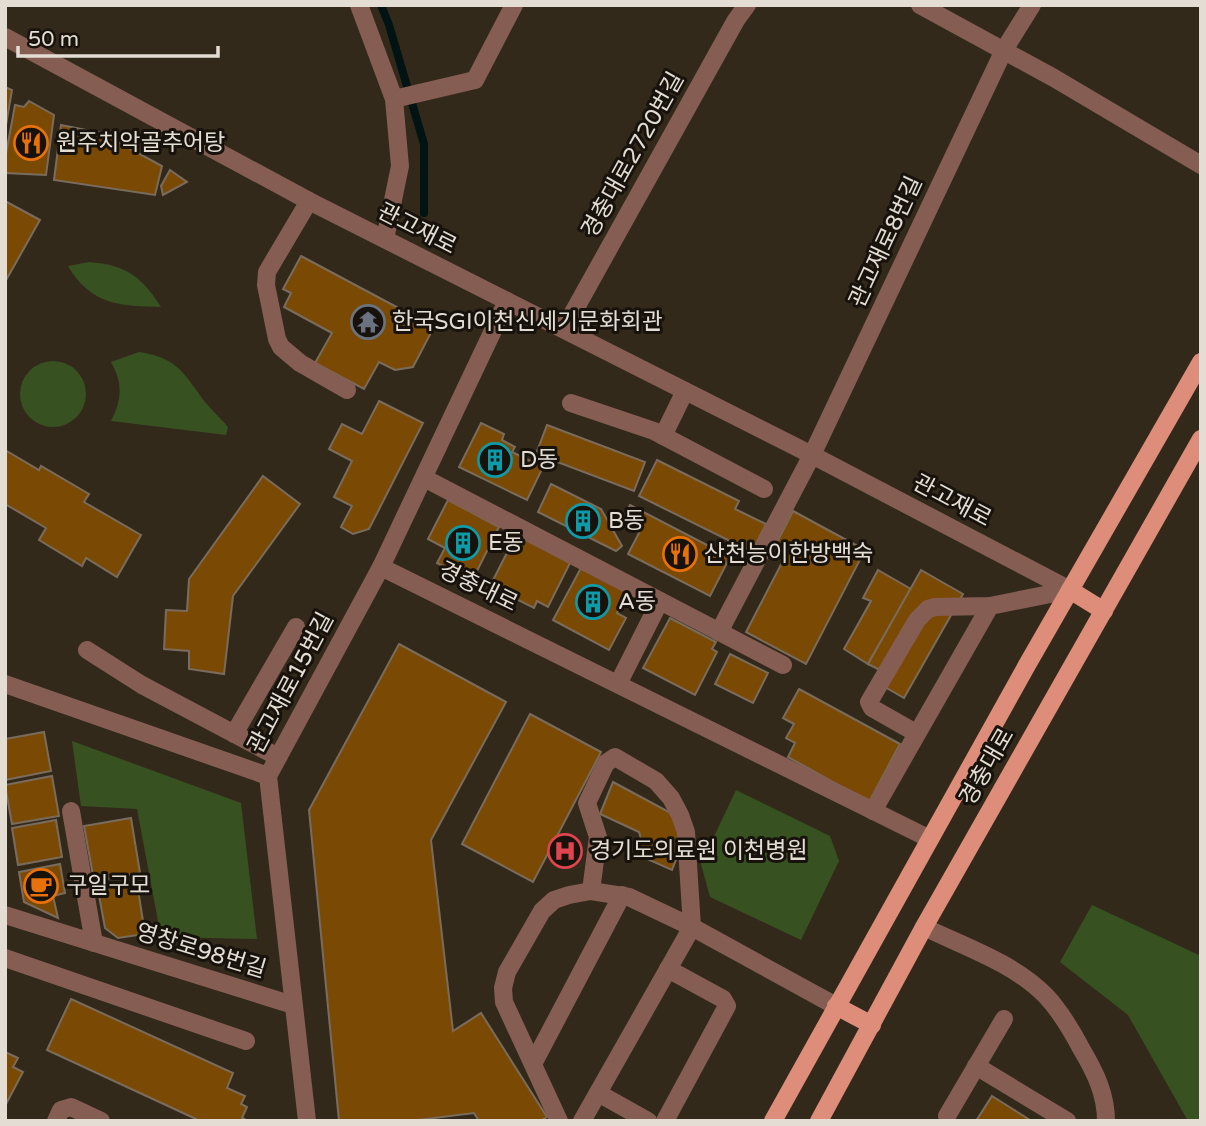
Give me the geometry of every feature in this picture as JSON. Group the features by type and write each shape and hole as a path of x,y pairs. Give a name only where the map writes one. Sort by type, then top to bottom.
{"main road":[{"name":"경충대로","path":"773,1121 1070,590 1201,362"},
{"name":"경충대로","path":"819,1121 924,927 1201,439"},
{"path":"1070,590 1104,611"},
{"path":"836,1006 872,1025"}],"street":[{"path":"359,5 398,98 400,166 384,239"},
{"path":"398,98 475,80 514,5"},
{"name":"경충대로2720번길","path":"564,330 736,20 747,5"},
{"path":"920,5 1004,50 1201,165"},
{"name":"관고재로8번길","path":"812,455 1004,50 1032,5"},
{"name":"관고재로","path":"5,37 309,201 812,455 1070,590"},
{"path":"309,201 265,279 277,338 289,356 347,390"},
{"name":"관고재로15번길","path":"307,1121 268,776 381,566 507,302"},
{"path":"663,436 685,391"},
{"path":"571,403 639,425 764,489"},
{"path":"719,632 812,455"},
{"path":"424,478 783,665"},
{"name":"경충대로","path":"381,566 930,839"},
{"path":"916,733 872,708 869,700 917,620 928,609 990,606 1070,590"},
{"path":"618,684 660,601"},
{"path":"873,811 990,606"},
{"path":"234,734 296,626"},
{"path":"86,650 142,685 278,757"},
{"path":"5,684 268,776"},
{"path":"582,1121 692,927 686,832 680,815 671,798 656,781 615,757 606,763 587,803 598,836 591,891"},
{"path":"71,811 94,943"},
{"path":"559,1121 504,1002 503,988 507,972 542,912 554,900 591,891 622,895 692,927 836,1006"},
{"path":"533,1064 622,895"},
{"name":"영창로98번길","path":"5,915 293,1005"},
{"path":"924,927 1013,970 1046,996 1068,1025 1094,1071 1101,1089 1105,1121"},
{"path":"5,958 246,1041"},
{"path":"665,1121 727,1006 723,999 668,969"},
{"path":"947,1116 1003,1019"},
{"path":"976,1066 1067,1121"},
{"path":"598,1093 648,1121"},
{"path":"55,1121 61,1110 71,1107 101,1121"}],"green space":[{"path":"89,262 113,266 131,274 147,287 161,307 119,304 96,296 86,289 68,266"},
{"path":"139,352 160,357 175,365 228,427 226,435 111,421 120,392 118,377 111,362"},
{"path":"53,361 76,371 86,394 76,417 53,427 30,417 20,394 30,371"},
{"path":"72,741 241,803 257,939 161,937 137,809 81,806"},
{"path":"736,790 830,836 839,861 801,940 710,897 701,864"},
{"path":"1092,905 1201,956 1201,1121 1188,1121 1128,1015 1060,962"}],"building":[{"path":"5,87 12,90 5,131"},
{"path":"29,101 54,115 46,175 5,173 15,105 24,107"},
{"path":"61,125 101,133 162,166 155,195 54,180"},
{"path":"170,170 187,182 163,195 161,186"},
{"path":"5,201 40,220 5,282"},
{"name":"한국SGI이천신세기문화회관","path":"301,256 434,327 413,367 395,370 379,362 364,389 315,363 332,333 284,307 291,293 283,289"},
{"path":"379,401 423,423 369,529 353,534 341,527 352,506 334,497 352,461 329,449 342,424 362,434"},
{"name":"D동","path":"481,423 504,434 502,440 515,447 512,452 543,467 527,500 459,467"},
{"path":"547,425 645,462 634,491 536,454"},
{"path":"5,450 39,470 41,466 89,494 84,502 141,535 117,577 86,558 82,566 39,540 46,528 5,504"},
{"path":"657,460 739,501 735,509 766,524 752,552 639,496"},
{"path":"263,476 300,504 233,596 224,674 189,669 189,651 164,649 166,610 187,611 189,579"},
{"name":"B동","path":"551,484 601,509 622,546 616,551 538,512"},
{"name":"E동","path":"448,500 499,527 472,581 437,563 445,548 428,539"},
{"path":"630,505 730,557 710,596 628,554 639,533 620,523"},
{"path":"793,511 865,550 806,664 746,632 787,553 775,546"},
{"path":"517,533 571,561 548,607 537,601 534,608 490,586"},
{"name":"A동","path":"582,566 629,591 617,613 626,618 609,650 553,620"},
{"path":"878,570 911,589 868,664 844,649 871,601 863,598"},
{"path":"921,570 963,594 904,698 878,683 884,672 868,664"},
{"path":"670,618 716,642 712,649 717,652 695,695 643,668"},
{"path":"399,644 506,702 431,840 453,1031 481,1013 547,1117 540,1121 479,1121 474,1113 410,1121 339,1121 309,810"},
{"path":"730,654 768,673 753,703 715,684"},
{"path":"799,689 900,744 869,802 788,757 795,743 786,738 794,724 783,718"},
{"path":"530,714 601,752 533,882 462,844"},
{"path":"44,732 51,771 5,780 5,739"},
{"path":"52,776 59,816 12,824 5,785"},
{"path":"613,782 669,812 677,823 680,849 672,870 636,854 641,839 639,832 600,814"},
{"path":"131,818 140,873 94,881 84,826"},
{"path":"56,820 62,857 18,865 12,828"},
{"path":"60,864 65,893 53,896 58,918 24,902 19,872"},
{"path":"137,883 145,934 118,938 105,928 98,890"},
{"path":"71,999 233,1073 227,1088 245,1096 241,1104 247,1107 242,1118 248,1121 196,1121 47,1050"},
{"path":"5,1052 18,1058 13,1067 23,1072 5,1106"},
{"path":"992,1096 1030,1120 1030,1121 976,1121"}],"waterway":[{"path":"381,5 424,144 424,213"}],"place":[{"name":"원주치악골추어탕","path":"31,143"},
{"name":"한국SGI이천신세기문화회관","path":"368,322"},
{"name":"D동","path":"495,460"},
{"name":"B동","path":"583,521"},
{"name":"E동","path":"463,543"},
{"name":"산천능이한방백숙","path":"680,554"},
{"name":"A동","path":"593,602"},
{"name":"경기도의료원 이천병원","path":"565,851"},
{"name":"구일구모","path":"41,886"}]}
